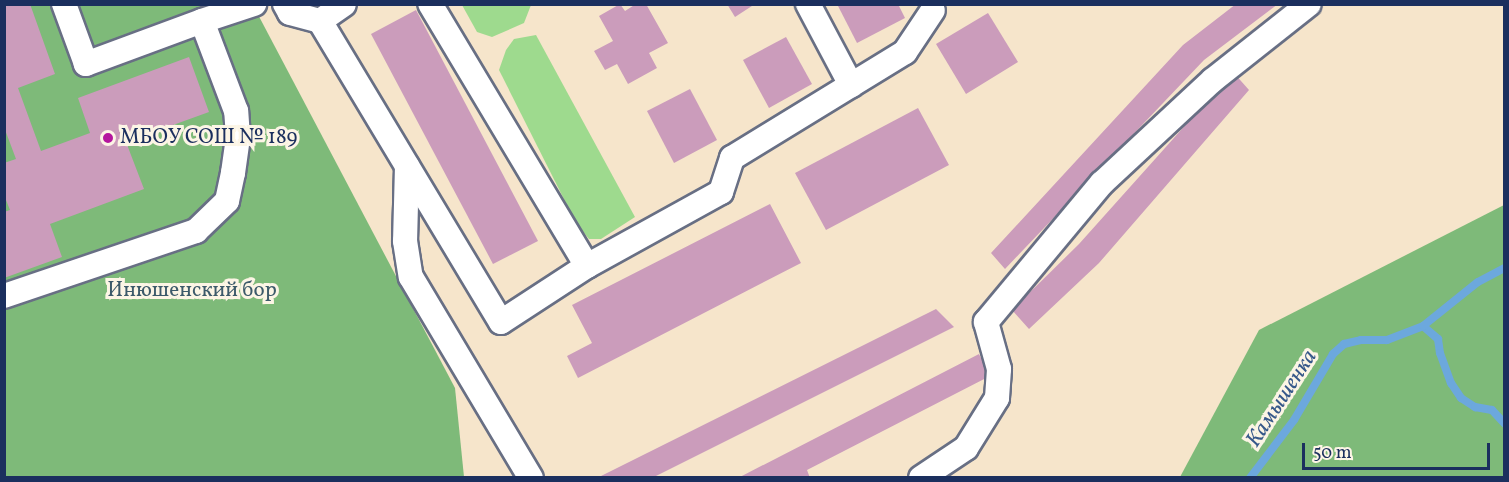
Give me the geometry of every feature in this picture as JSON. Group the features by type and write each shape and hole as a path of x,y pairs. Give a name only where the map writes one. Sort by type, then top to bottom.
{"lane":[{"path":"64,4 86,64 254,4"},
{"path":"285,4 290,13 320,21 501,322 587,266 721,192 732,158 905,51 933,10"},
{"path":"320,21 344,4"},
{"path":"430,4 587,266"},
{"path":"808,4 850,86"},
{"path":"921,477 966,448 997,398 999,369 986,322 1102,183 1213,80 1310,4"},
{"path":"4,296 196,231 227,201 238,137 236,111 202,21"},
{"path":"407,166 405,241 411,277 531,477"}],"green space":[{"name":"Инюшенский бор","path":"4,5 253,5 455,388 464,477 5,477"},
{"path":"462,5 531,5 524,23 492,37 477,32"},
{"path":"536,35 635,217 601,239 589,239 576,223 499,70 506,50 514,39"},
{"path":"1504,205 1504,477 1180,477 1259,330"}],"building":[{"name":"МБОУ СОШ № 189","path":"4,4 30,4 55,74 18,88 41,151 90,133 78,98 189,57 209,112 126,142 144,189 50,224 62,257 4,278 4,212 10,210 4,195 4,163 16,159 4,127"},
{"path":"620,4 625,11 636,4 646,4 668,43 649,53 657,68 628,84 617,64 605,70 594,51 613,41 599,16"},
{"path":"727,4 755,4 735,17"},
{"path":"837,4 898,4 905,18 857,43"},
{"path":"1236,4 1278,4 1204,60 1005,269 991,253 1183,45"},
{"path":"416,10 538,241 493,264 371,34"},
{"path":"988,13 1018,62 966,94 936,44"},
{"path":"786,37 812,84 769,108 743,60"},
{"path":"1233,72 1249,90 1099,263 1029,329 1012,310 1079,244"},
{"path":"690,89 717,140 674,163 647,111"},
{"path":"918,108 949,165 826,230 795,173"},
{"path":"770,204 801,263 578,378 567,356 592,343 572,305"},
{"path":"936,309 954,327 652,478 597,478"},
{"path":"979,354 990,376 807,470 810,478 738,478"}],"waterway":[{"name":"Камышенка","path":"1250,478 1294,420 1333,354 1344,344 1361,340 1387,340 1423,326 1478,282 1504,268"},
{"path":"1423,326 1438,339 1440,353 1451,383 1461,398 1475,407 1492,410 1504,423"}],"place":[{"name":"МБОУ СОШ № 189","path":"108,138"}]}
